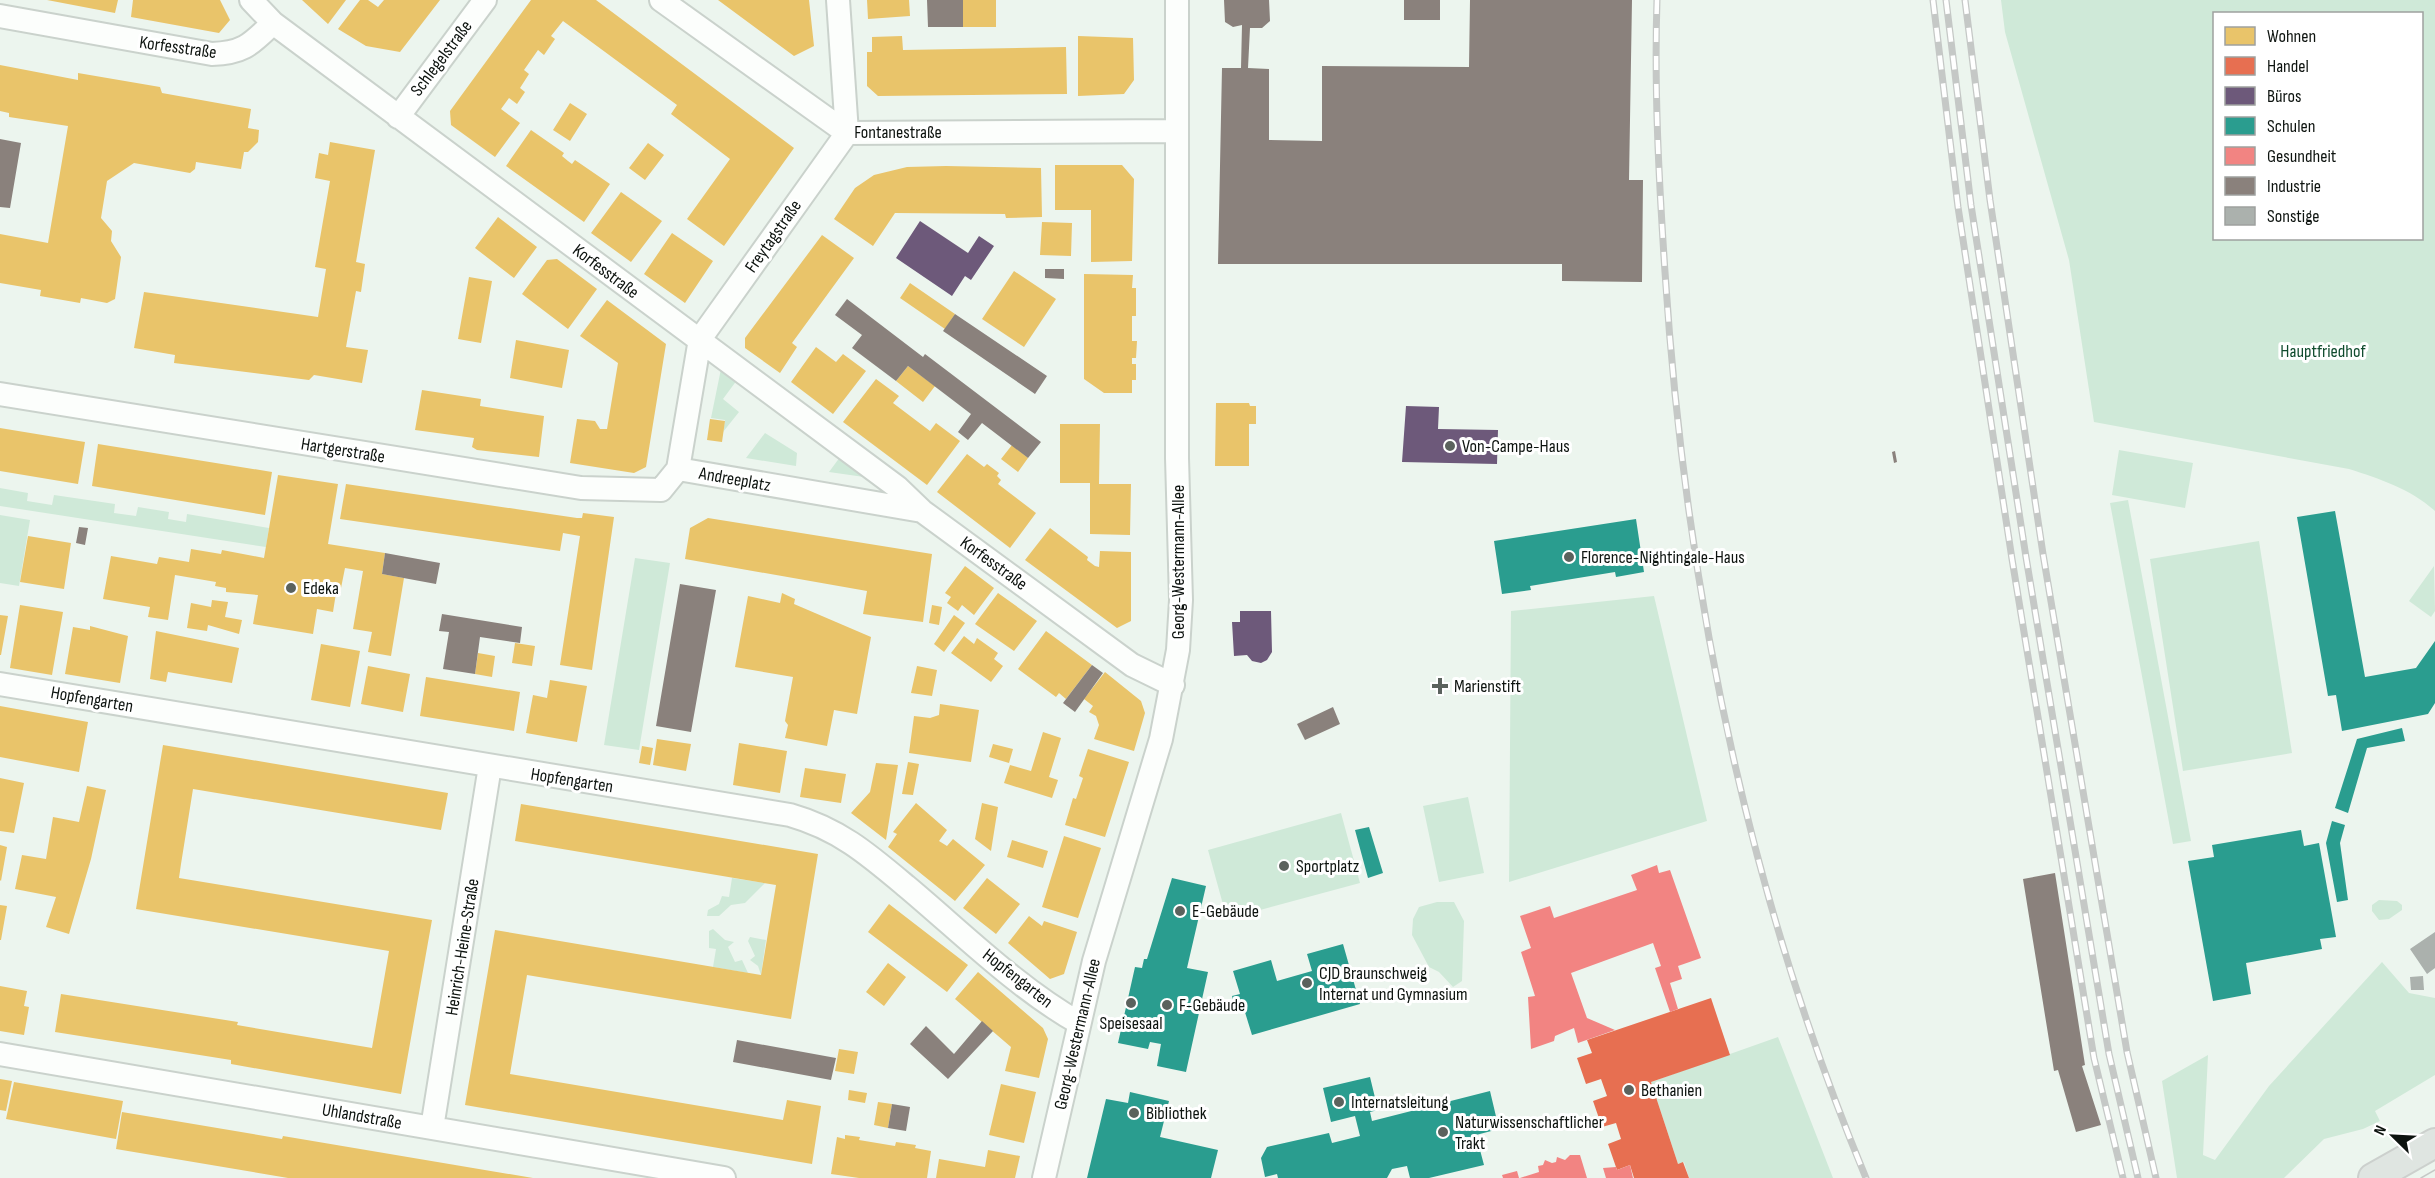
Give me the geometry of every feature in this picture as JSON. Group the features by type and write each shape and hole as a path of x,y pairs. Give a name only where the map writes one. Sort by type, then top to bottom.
{"main road":[{"path":"2373,1178 2435,1143"}],"street":[{"path":"251,0 273,22"},
{"name":"Schlegelstraße","path":"398,117 485,0"},
{"name":"Fontanestraße","path":"661,0 847,133 1177,131"},
{"path":"838,0 847,133"},
{"name":"Georg-Westermann-Allee","path":"1044,1178 1097,951 1161,739 1173,685 1181,600 1177,465 1177,0"},
{"name":"Korfesstraße","path":"0,16 212,54 229,54 246,49 273,22 897,487 922,511 1132,665 1173,685"},
{"name":"Freytagstraße","path":"700,339 847,133"},
{"name":"Andreeplatz","path":"700,339 678,469 922,511"},
{"name":"Hartgerstraße","path":"0,394 581,488 661,490 678,469"},
{"name":"Hopfengarten","path":"0,684 790,815 833,830 857,846 1045,1001 1079,1023"},
{"name":"Heinrich-Heine-Straße","path":"432,1128 490,766"},
{"name":"Uhlandstraße","path":"0,1054 724,1178"}],"green space":[{"name":"Hauptfriedhof","path":"2001,0 2435,0 2435,511 2405,491 2349,469 2094,422 2069,260 2005,32"},
{"path":"722,364 740,376 723,399 739,412 723,432 725,420 711,418"},
{"path":"765,433 797,453 796,466 746,458"},
{"path":"2119,450 2193,463 2185,508 2112,495"},
{"path":"843,453 878,479 829,472"},
{"path":"0,488 28,493 27,501 52,505 54,495 115,504 114,513 136,516 138,507 169,512 168,519 186,522 187,514 269,528 266,547 0,506"},
{"path":"2128,500 2191,841 2173,844 2110,503"},
{"path":"0,515 30,520 19,586 0,583"},
{"path":"2259,541 2292,753 2183,771 2150,559"},
{"path":"635,558 670,563 639,750 604,745"},
{"path":"2434,566 2435,611 2431,617 2409,601"},
{"path":"1654,596 1707,821 1509,882 1511,611"},
{"path":"1468,797 1484,873 1439,882 1423,806"},
{"name":"Sportplatz","path":"1341,813 1360,883 1227,919 1208,850"},
{"path":"732,878 765,883 745,903 731,905 719,916 707,916 708,910 719,904 722,896 729,897"},
{"path":"2379,900 2397,901 2402,905 2402,910 2389,919 2379,920 2372,911 2372,905"},
{"path":"1437,902 1454,902 1464,921 1462,981 1453,987 1439,972 1429,967 1412,935 1413,919 1419,907"},
{"path":"713,929 725,940 734,942 728,947 735,962 742,960 748,973 713,967 716,949 709,948 709,931"},
{"path":"750,937 766,940 761,975 758,966 750,960 755,956 748,941"},
{"path":"2382,962 2409,993 2435,998 2435,1075 2375,1111 2380,1121 2363,1129 2324,1139 2284,1178 2177,1178 2162,1081 2208,1055 2203,1155 2215,1160 2269,1086"},
{"path":"1778,1037 1833,1178 1689,1178 1684,1162 1678,1164 1651,1082"}],"building: Wohnen":[{"path":"47,0 118,0 115,13"},
{"path":"133,0 220,0 230,20 219,33 131,17"},
{"path":"302,0 346,0 328,24"},
{"path":"360,0 368,0 378,7 384,0 440,0 400,52 366,46 338,29"},
{"path":"531,0 596,0 794,148 724,246 687,219 730,159 671,114 677,105 563,21 551,36 555,39 544,55 538,50 524,70 529,74 520,88 525,92 517,104 509,98 501,109 520,123 495,157 451,125 450,111"},
{"path":"718,0 809,0 814,46 794,56"},
{"path":"867,0 909,0 910,16 868,19"},
{"path":"963,0 996,0 996,27 963,27"},
{"path":"902,36 903,50 1066,47 1067,94 878,96 867,86 867,52 872,52 872,37"},
{"path":"1078,36 1133,38 1134,80 1124,94 1078,96"},
{"path":"0,65 78,80 78,73 160,87 162,93 251,109 248,128 259,130 258,142 248,152 244,152 241,169 196,162 195,169 190,173 134,163 107,181 101,218 112,231 111,241 121,257 115,299 107,303 81,298 80,303 40,296 41,290 0,283 0,234 48,243 68,126 9,117 9,113 0,111"},
{"path":"570,103 587,114 570,141 553,130"},
{"path":"531,130 564,153 562,156 572,164 575,160 610,184 584,222 506,166"},
{"path":"330,142 375,150 356,262 365,264 361,292 356,291 346,347 368,350 362,383 314,375 309,380 174,363 175,355 134,348 144,292 318,317 326,269 315,267 330,181 315,178 319,153 328,155"},
{"path":"648,143 664,155 645,180 629,168"},
{"path":"1055,165 1122,165 1134,179 1132,261 1091,262 1091,210 1055,210"},
{"path":"907,167 1041,168 1042,217 1006,218 1005,214 895,213 873,246 834,219 855,188 874,175"},
{"path":"621,192 662,221 631,262 591,233"},
{"path":"498,217 537,247 514,278 475,248"},
{"path":"1042,222 1072,223 1071,256 1040,255"},
{"path":"672,233 713,261 685,303 644,274"},
{"path":"822,235 854,258 792,343 797,347 780,373 745,348 745,338"},
{"path":"557,259 597,289 568,329 522,294 547,260"},
{"path":"1014,271 1056,299 1024,347 982,319"},
{"path":"1084,274 1133,275 1132,288 1136,288 1136,316 1132,316 1132,341 1137,341 1136,358 1132,358 1132,364 1136,364 1136,380 1132,380 1132,393 1104,393 1084,379"},
{"path":"469,277 492,281 481,343 458,339"},
{"path":"910,283 955,314 945,329 900,298"},
{"path":"607,300 666,344 646,467 634,473 570,463 577,419 595,421 600,429 607,429 618,363 580,336"},
{"path":"516,340 569,350 562,388 510,378"},
{"path":"816,347 836,362 843,354 866,371 833,414 791,382"},
{"path":"908,366 935,386 923,402 896,381"},
{"path":"876,379 899,396 893,403 930,431 936,423 960,441 927,485 843,422"},
{"path":"422,390 481,399 480,406 544,416 539,457 477,450 472,447 474,438 415,430"},
{"path":"1216,403 1249,403 1250,406 1256,406 1256,424 1249,424 1249,466 1215,466"},
{"path":"710,419 725,421 722,442 707,440"},
{"path":"1060,424 1100,424 1099,484 1131,484 1130,535 1090,534 1090,483 1060,483"},
{"path":"0,428 85,442 78,484 0,471"},
{"path":"98,444 272,472 265,515 92,486"},
{"path":"1012,445 1028,458 1018,472 1001,459"},
{"path":"967,454 984,467 987,464 999,473 997,476 1001,480 998,484 1036,513 1010,548 937,492"},
{"path":"278,475 338,484 328,544 385,553 382,574 404,578 391,656 368,652 372,632 353,629 363,571 345,568 340,593 336,593 333,612 317,609 313,634 253,624 258,595 226,592 226,588 215,586 216,582 175,575 168,620 148,617 150,607 103,599 111,556 157,564 159,557 189,562 191,549 221,554 222,550 264,558"},
{"path":"346,484 577,518 582,518 583,513 614,517 592,670 560,665 580,536 563,533 560,551 340,519"},
{"path":"708,518 932,554 923,622 863,614 867,591 685,559 690,528"},
{"path":"1050,528 1088,557 1087,560 1095,566 1099,567 1100,551 1131,552 1131,621 1117,628 1025,560"},
{"path":"28,536 71,543 64,589 20,582"},
{"path":"965,566 994,588 974,615 962,605 958,611 947,603 951,597 945,593"},
{"path":"782,593 795,599 794,604 871,637 857,714 834,710 827,746 785,738 788,725 785,721 793,677 735,667 748,596 780,603"},
{"path":"998,593 1037,621 1014,651 975,624"},
{"path":"212,600 228,602 225,617 242,620 239,634 208,625 207,631 187,628 191,603 211,607"},
{"path":"20,605 63,612 52,675 10,668"},
{"path":"932,605 942,607 939,625 929,623"},
{"path":"0,615 8,616 1,655 0,655"},
{"path":"954,615 965,623 944,652 934,644"},
{"path":"90,626 128,636 120,683 65,674 73,627 90,630"},
{"path":"156,631 239,648 232,683 168,672 166,682 150,679"},
{"path":"1046,631 1092,665 1066,699 1059,693 1056,697 1018,669"},
{"path":"964,636 974,644 977,638 998,653 994,659 1003,666 991,682 951,653"},
{"path":"515,643 535,646 532,666 512,663"},
{"path":"321,644 360,651 350,707 311,700"},
{"path":"478,653 495,656 492,677 475,674"},
{"path":"368,666 410,674 403,712 361,704"},
{"path":"917,666 937,670 932,696 911,693"},
{"path":"1105,672 1141,701 1145,713 1134,751 1094,739 1099,725 1096,716 1089,712 1093,706 1084,699"},
{"path":"426,677 520,692 514,731 420,716"},
{"path":"550,680 587,686 577,742 526,733 533,695 547,698"},
{"path":"940,704 979,710 971,762 909,753 914,716 930,718 939,715"},
{"path":"0,706 88,722 79,772 0,757"},
{"path":"1043,732 1061,738 1049,777 1058,780 1052,798 1004,783 1010,765 1031,771"},
{"path":"657,739 691,744 686,771 653,765"},
{"path":"739,743 787,751 780,793 733,785"},
{"path":"993,744 1013,749 1009,763 989,757"},
{"path":"163,745 448,793 441,830 193,789 181,864 179,878 432,920 401,1094 231,1064 231,1060 55,1032 61,994 238,1022 237,1025 372,1048 389,951 136,909"},
{"path":"642,746 653,748 650,765 639,763"},
{"path":"1088,749 1129,762 1105,837 1065,825 1073,798 1076,799 1083,778 1079,776"},
{"path":"908,762 919,764 913,795 902,794"},
{"path":"876,763 898,765 886,840 851,813 870,792"},
{"path":"805,768 846,774 841,803 800,797"},
{"path":"0,778 24,783 14,833 0,831"},
{"path":"87,786 106,790 91,859 69,934 46,927 56,897 15,889 22,855 46,859 53,817 79,822"},
{"path":"916,803 947,830 939,841 947,846 953,839 985,865 955,901 888,847 897,834 893,832"},
{"path":"982,803 998,807 991,851 975,839"},
{"path":"521,804 818,854 791,1019 527,975 510,1074 783,1120 787,1100 821,1106 812,1164 465,1105 495,930 761,975 776,885 515,841"},
{"path":"1064,836 1101,848 1078,918 1042,907"},
{"path":"1012,840 1048,851 1043,868 1007,857"},
{"path":"0,845 7,847 1,881 0,880"},
{"path":"987,878 1020,904 996,934 963,908"},
{"path":"889,904 968,965 947,992 868,932"},
{"path":"0,905 7,906 1,940 0,940"},
{"path":"1029,916 1042,926 1044,921 1077,932 1064,974 1050,979 1008,943"},
{"path":"888,963 906,977 884,1006 866,992"},
{"path":"978,972 1043,1028 1048,1039 1039,1078 1005,1071 1011,1047 955,999"},
{"path":"0,986 27,991 24,1006 29,1007 24,1035 0,1031"},
{"path":"839,1049 858,1052 854,1074 835,1071"},
{"path":"0,1079 12,1081 6,1111 0,1110"},
{"path":"14,1082 123,1101 116,1139 6,1119"},
{"path":"1001,1084 1036,1092 1024,1143 989,1135"},
{"path":"849,1090 867,1093 865,1103 848,1100"},
{"path":"878,1102 892,1104 888,1128 874,1125"},
{"path":"122,1112 282,1139 283,1136 533,1178 288,1178 116,1149"},
{"path":"845,1135 860,1137 859,1140 895,1146 896,1142 916,1145 915,1148 931,1151 927,1178 859,1178 831,1174 837,1137 845,1139"},
{"path":"988,1150 1020,1156 1015,1178 936,1178 939,1159 985,1167"}],"building: Handel":[{"name":"Bethanien","path":"1711,998 1730,1055 1651,1082 1678,1164 1683,1162 1689,1178 1634,1178 1630,1165 1617,1170 1608,1144 1621,1139 1616,1123 1602,1127 1593,1101 1607,1096 1601,1079 1586,1084 1577,1058 1592,1053 1587,1040"}],"building: Büros":[{"path":"920,221 968,253 979,236 994,246 971,280 965,276 952,296 896,258"},
{"name":"Von-Campe-Haus","path":"1406,406 1439,407 1438,429 1498,430 1497,464 1402,462"},
{"path":"1240,611 1271,611 1272,652 1267,660 1261,663 1252,661 1247,655 1234,656 1232,622 1240,622"}],"building: Schulen":[{"path":"2335,511 2365,677 2416,668 2435,641 2435,703 2428,714 2342,731 2336,695 2328,696 2297,517"},
{"name":"Florence-Nightingale-Haus","path":"1636,519 1644,572 1616,577 1615,572 1530,586 1531,590 1502,594 1494,541"},
{"path":"2402,728 2405,741 2367,748 2348,813 2335,808 2357,739"},
{"path":"2332,821 2345,825 2340,843 2348,900 2337,902 2326,843"},
{"path":"1369,827 1383,873 1368,878 1355,830"},
{"path":"2301,830 2304,846 2319,843 2336,937 2320,939 2322,949 2246,963 2251,994 2213,1001 2188,861 2214,857 2212,845"},
{"path":"1172,878 1206,886 1187,968 1208,972 1186,1072 1157,1066 1161,1044 1150,1042 1148,1049 1118,1043 1135,967 1142,968 1144,959 1147,959"},
{"path":"1343,944 1360,1004 1252,1035 1244,1009 1236,1011 1232,996 1240,994 1233,971 1271,960 1277,981 1312,971 1307,954"},
{"path":"1370,1077 1378,1110 1370,1112 1372,1121 1490,1091 1499,1129 1476,1135 1484,1165 1429,1178 1410,1178 1407,1166 1392,1169 1387,1178 1278,1178 1277,1174 1265,1177 1261,1158 1267,1147 1329,1133 1332,1143 1360,1136 1355,1116 1331,1122 1323,1088"},
{"path":"1130,1092 1169,1101 1160,1137 1218,1150 1211,1178 1087,1178 1106,1099 1128,1103"}],"building: Gesundheit":[{"path":"1657,865 1659,873 1670,870 1701,958 1678,966 1682,979 1670,983 1678,1009 1670,1012 1655,968 1661,966 1653,943 1571,973 1587,1018 1615,1030 1578,1043 1574,1028 1555,1036 1554,1041 1531,1049 1528,997 1535,996 1521,952 1531,948 1520,916 1550,906 1554,918 1637,890 1631,875"},
{"path":"1570,1155 1580,1155 1587,1178 1520,1178 1539,1172 1538,1166 1543,1165 1545,1160 1552,1163 1556,1162 1557,1157 1565,1160"},
{"path":"1630,1165 1633,1178 1606,1178 1603,1168 1616,1167 1617,1170"},
{"path":"1517,1171 1519,1178 1503,1178 1502,1175"}],"building: Industrie":[{"path":"927,0 963,0 963,27 928,27"},
{"path":"1224,0 1269,0 1270,21 1262,28 1250,28 1248,68 1269,69 1269,140 1322,141 1322,66 1469,67 1470,0 1632,0 1629,180 1643,180 1642,282 1562,281 1562,264 1218,264 1222,68 1241,68 1242,25 1233,27 1225,22"},
{"path":"1404,0 1440,0 1440,20 1404,20"},
{"path":"0,139 21,143 10,208 0,207"},
{"path":"1045,269 1064,269 1064,279 1045,278"},
{"path":"847,299 923,357 925,354 1041,442 1028,458 982,423 968,440 958,432 971,414 908,366 896,381 852,348 862,335 835,315"},
{"path":"955,314 1047,376 1035,394 943,331"},
{"path":"1895,451 1897,462 1894,463 1892,452"},
{"path":"79,527 88,528 85,545 76,543"},
{"path":"385,553 440,563 436,584 382,574"},
{"path":"680,584 716,590 691,732 656,726"},
{"path":"442,614 522,627 520,643 480,637 475,674 443,669 449,632 439,631"},
{"path":"1092,665 1103,673 1075,712 1063,703"},
{"path":"1333,707 1340,724 1305,740 1297,724"},
{"path":"2055,873 2085,1065 2082,1066 2101,1125 2076,1132 2058,1070 2054,1071 2023,879"},
{"path":"982,1021 993,1031 948,1079 910,1044 926,1026 954,1054"},
{"path":"737,1040 836,1058 831,1080 733,1062"},
{"path":"892,1104 910,1107 906,1131 888,1128"}],"building: Sonstige":[{"path":"2435,932 2435,968 2427,974 2410,949"},
{"path":"2423,976 2424,990 2411,990 2410,977"}],"tram line":[{"path":"2421,1178 2435,1170"}],"railway":[{"path":"1657,0 1658,136 1674,388 1688,504 1706,619 1728,733 1755,847 1787,959 1824,1069 1866,1178"},
{"path":"1933,0 1958,207 2012,559 2094,1058 2123,1178"},
{"path":"1946,0 1971,205 2026,557 2109,1054 2138,1178"},
{"path":"1965,0 1990,200 2043,554 2127,1052 2156,1178"}],"place":[{"name":"Von-Campe-Haus","path":"1450,446"},
{"name":"Florence-Nightingale-Haus","path":"1569,557"},
{"name":"Edeka","path":"291,588"},
{"name":"Marienstift","path":"1440,686"},
{"name":"Sportplatz","path":"1284,866"},
{"name":"E-Gebäude","path":"1180,911"},
{"name":"CJD Braunschweig Internat und Gymnasium","path":"1307,983"},
{"name":"Speisesaal","path":"1131,1003"},
{"name":"F-Gebäude","path":"1167,1005"},
{"name":"Bethanien","path":"1629,1090"},
{"name":"Internatsleitung","path":"1339,1102"},
{"name":"Bibliothek","path":"1134,1113"},
{"name":"Naturwissenschaftlicher Trakt","path":"1443,1132"}]}
